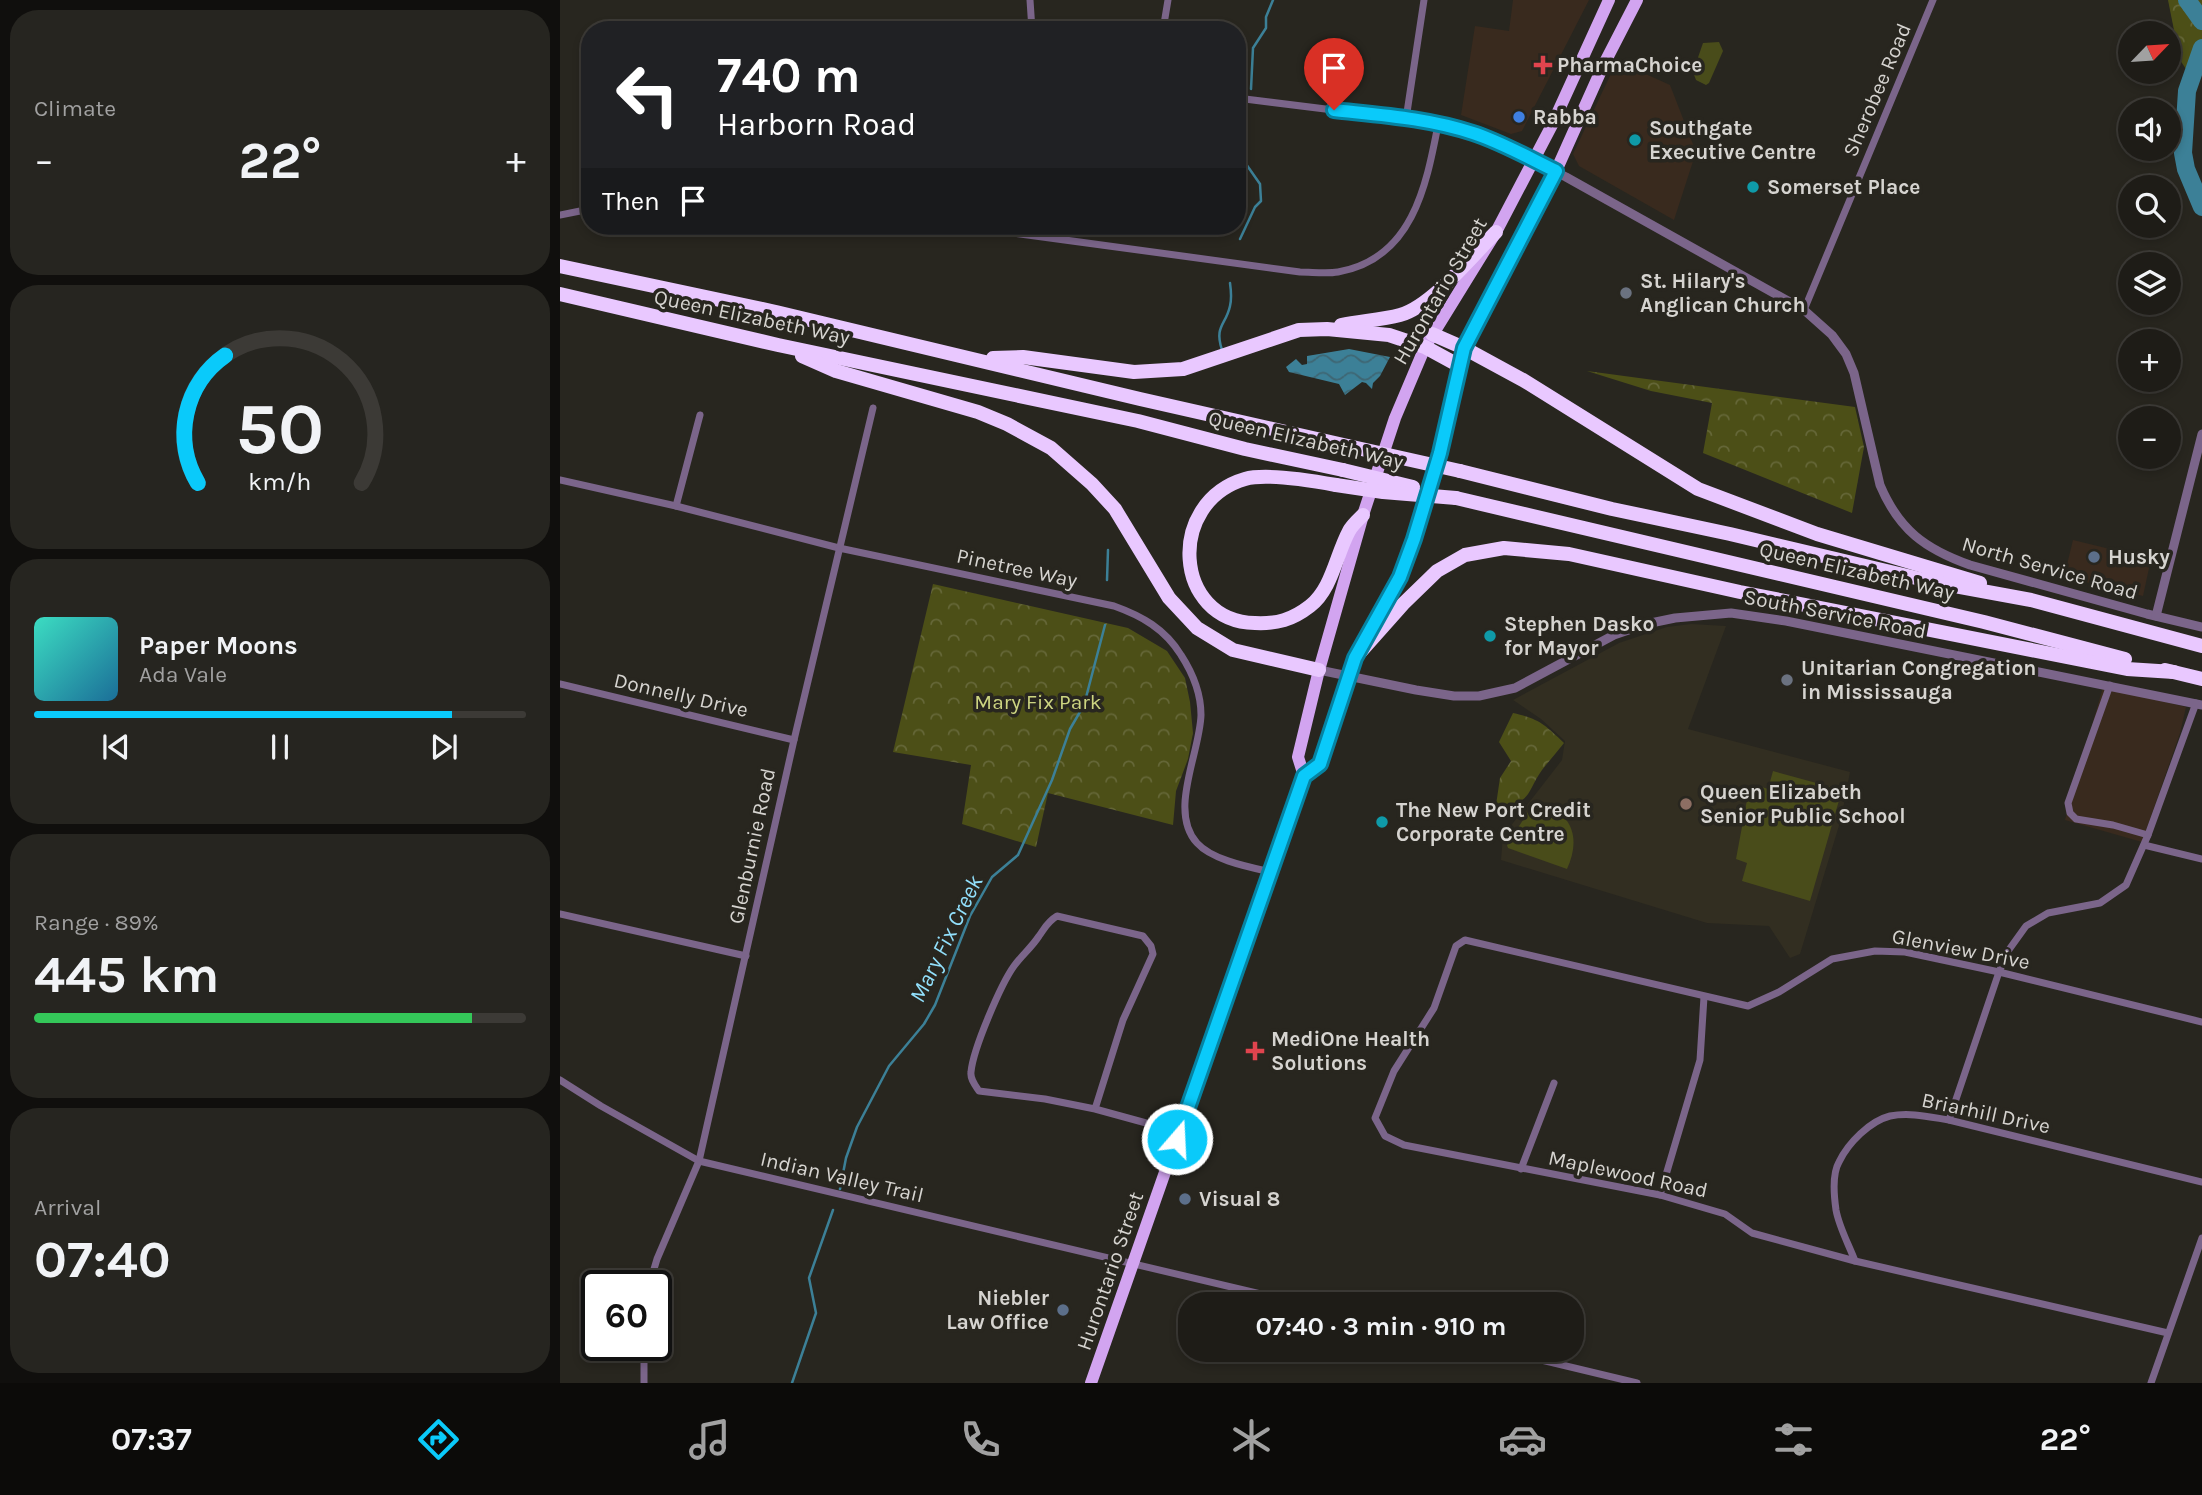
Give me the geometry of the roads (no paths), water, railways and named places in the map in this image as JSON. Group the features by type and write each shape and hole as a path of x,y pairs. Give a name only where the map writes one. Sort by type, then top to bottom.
{"highway":[{"path":"1327,329 1402,314 1419,306 1496,232"},
{"name":"Queen Elizabeth Way","path":"560,266 776,312 1933,582 2031,600 2202,646"},
{"name":"Queen Elizabeth Way","path":"560,294 778,345 1138,421 1245,449 1970,619 2202,679"},
{"path":"970,358 1023,357 1134,372 1183,369 1298,330 1327,329 1429,340 1464,348 1523,380 1698,489 1817,534 1951,573 2031,600"},
{"path":"1429,340 1458,365"},
{"path":"778,345 836,371 978,412 1051,448 1092,484 1115,509 1169,598 1196,628 1233,650 1319,670"},
{"path":"1363,515 1349,530 1323,589 1312,605 1275,624 1243,623 1226,617 1206,600 1192,577 1189,551 1192,528 1202,508 1224,488 1248,478 1296,479 1383,492 1456,498"},
{"path":"1355,658 1402,604 1437,571 1465,555 1504,548 1570,554 1740,592 2113,666 2174,672"}],"main road":[{"name":"Hurontario Street","path":"1304,776 1298,757 1319,670 1363,515 1395,418 1429,340 1496,232 1534,161 1609,0"},
{"name":"Hurontario Street","path":"1091,1383 1304,776 1320,764 1355,658 1400,577 1414,539 1440,453 1464,348 1556,171 1603,66 1637,0"}],"street":[{"path":"1030,0 1031,21"},
{"path":"1164,21 1167,0"},
{"path":"1406,119 1424,0"},
{"name":"Sherobee Road","path":"1804,310 1933,0"},
{"path":"1246,99 1438,125 1477,134 1534,161"},
{"path":"1028,235 1300,272 1336,272 1353,268 1370,261 1396,242 1415,213 1438,125"},
{"name":"North Service Road","path":"1534,161 1804,310 1832,335 1846,354 1854,373 1880,485 1887,502 1919,540 1943,555 1970,565 2202,627"},
{"path":"560,215 581,211"},
{"name":"Glenburnie Road","path":"654,1270 699,1161 794,740 873,408"},
{"path":"676,506 700,415"},
{"path":"2156,616 2202,434"},
{"name":"Pinetree Way","path":"560,480 676,506 839,548 1114,606 1137,614 1174,643 1194,677 1201,712 1184,806 1187,828 1197,844 1210,854 1270,872"},
{"name":"South Service Road","path":"1319,670 1454,696 1492,694 1515,688 1625,631 1675,618 1731,613 1786,621 2199,704"},
{"name":"Donnelly Drive","path":"560,684 794,740"},
{"path":"2110,685 2068,803 2070,813 2077,819 2148,835"},
{"path":"1950,1120 2008,951 2026,926 2048,913 2100,903 2126,885 2199,704"},
{"path":"2144,845 2202,859"},
{"path":"560,914 746,956"},
{"path":"1095,1109 1123,1020 1153,954 1151,946 1143,936 1056,916 1003,984 978,1046 971,1073 974,1084 979,1091 1045,1099 1095,1109 1179,1132"},
{"name":"Maplewood Road","path":"1478,942 1465,940 1455,946 1434,1008 1394,1071 1376,1118 1385,1136 1404,1145 1660,1195 1725,1214 1752,1233 1855,1261 2168,1333"},
{"name":"Glenview Drive","path":"1478,942 1748,1006 1779,992 1832,959 1875,951 1905,952 2202,1022"},
{"path":"1660,1195 1699,1060 1704,997"},
{"name":"Indian Valley Trail","path":"560,1080 699,1161 1252,1292"},
{"path":"1521,1169 1553,1083"},
{"name":"Briarhill Drive","path":"1855,1261 1836,1212 1834,1187 1838,1163 1854,1140 1889,1116 1914,1114 1950,1120 2202,1182"},
{"path":"2151,1383 2202,1238"},
{"path":"644,1361 644,1383"},
{"path":"1549,1362 1637,1383"}],"water":[{"path":"1349,349 1390,357 1372,389 1362,382 1345,395 1339,384 1289,372 1286,367 1296,359 1302,365 1307,364 1307,356"}],"waterway":[{"name":"Mary Fix Creek","path":"1251,89 1253,48 1266,28 1266,17 1273,0"},
{"path":"2187,0 2202,21"},
{"path":"2202,48 2187,91 2183,153 2186,169 2202,207"},
{"name":"Mary Fix Creek","path":"1246,164 1260,184 1261,201 1246,226"},
{"name":"Mary Fix Creek","path":"1240,239 1242,235"},
{"name":"Mary Fix Creek","path":"1222,350 1219,336 1231,303 1230,283"},
{"name":"Mary Fix Creek","path":"1107,580 1108,550"},
{"name":"Mary Fix Creek","path":"840,1189 846,1158 857,1127 889,1066 924,1024 935,1005 970,916 992,877 1018,855 1052,780 1070,729 1084,705 1105,625"},
{"name":"Mary Fix Creek","path":"792,1383 816,1313 809,1278 833,1210"}],"place":[{"name":"PharmaChoice","path":"1543,65"},
{"name":"Rabba","path":"1519,117"},
{"name":"Southgate Executive Centre","path":"1635,140"},
{"name":"Somerset Place","path":"1753,187"},
{"name":"St. Hilary's Anglican Church","path":"1626,293"},
{"name":"Husky","path":"2094,557"},
{"name":"Stephen Dasko for Mayor","path":"1490,636"},
{"name":"Unitarian Congregation in Mississauga","path":"1787,680"},
{"name":"Queen Elizabeth Senior Public School","path":"1686,804"},
{"name":"The New Port Credit Corporate Centre","path":"1382,822"},
{"name":"MediOne Health Solutions","path":"1255,1051"},
{"name":"Visual 8","path":"1185,1199"},
{"name":"Niebler Law Office","path":"1063,1310"}],"park label":[{"name":"Mary Fix Park","path":"1038,702"}]}
